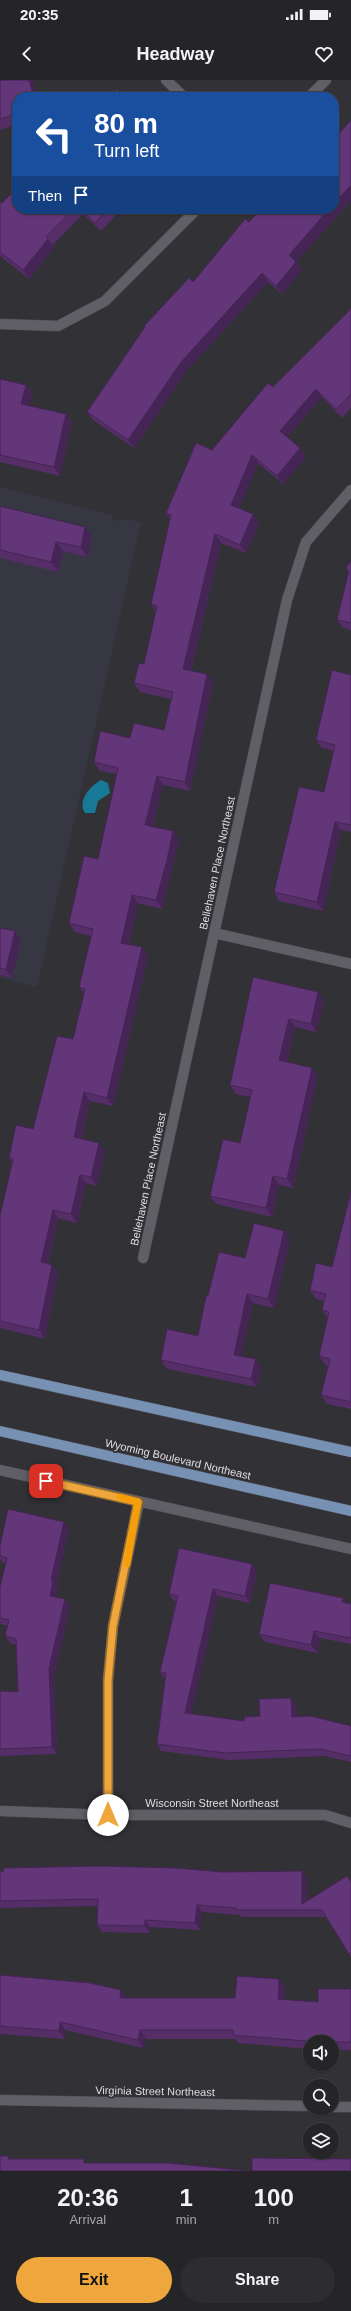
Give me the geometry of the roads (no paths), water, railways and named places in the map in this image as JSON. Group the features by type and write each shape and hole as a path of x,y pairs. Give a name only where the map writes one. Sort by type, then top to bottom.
{"main road":[{"path":"0,1375 351,1452"},
{"name":"Wyoming Boulevard Northeast","path":"0,1431 351,1511"}],"street":[{"path":"166,80 179,92"},
{"path":"314,92 326,80"},
{"path":"0,324 58,326 105,301 192,214"},
{"name":"Bellehaven Place Northeast","path":"143,1258 287,600 306,542 351,490"},
{"path":"214,933 351,964"},
{"path":"0,1470 351,1549"},
{"path":"108,1815 108,1680 113,1626 138,1502"},
{"name":"Wisconsin Street Northeast","path":"0,1811 108,1815 324,1815 351,1823"},
{"name":"Virginia Street Northeast","path":"0,2100 303,2106"},
{"path":"339,2107 351,2107"}],"water":[{"path":"101,780 108,783 110,793 98,801 95,813 85,813 83,804 86,794"}]}
